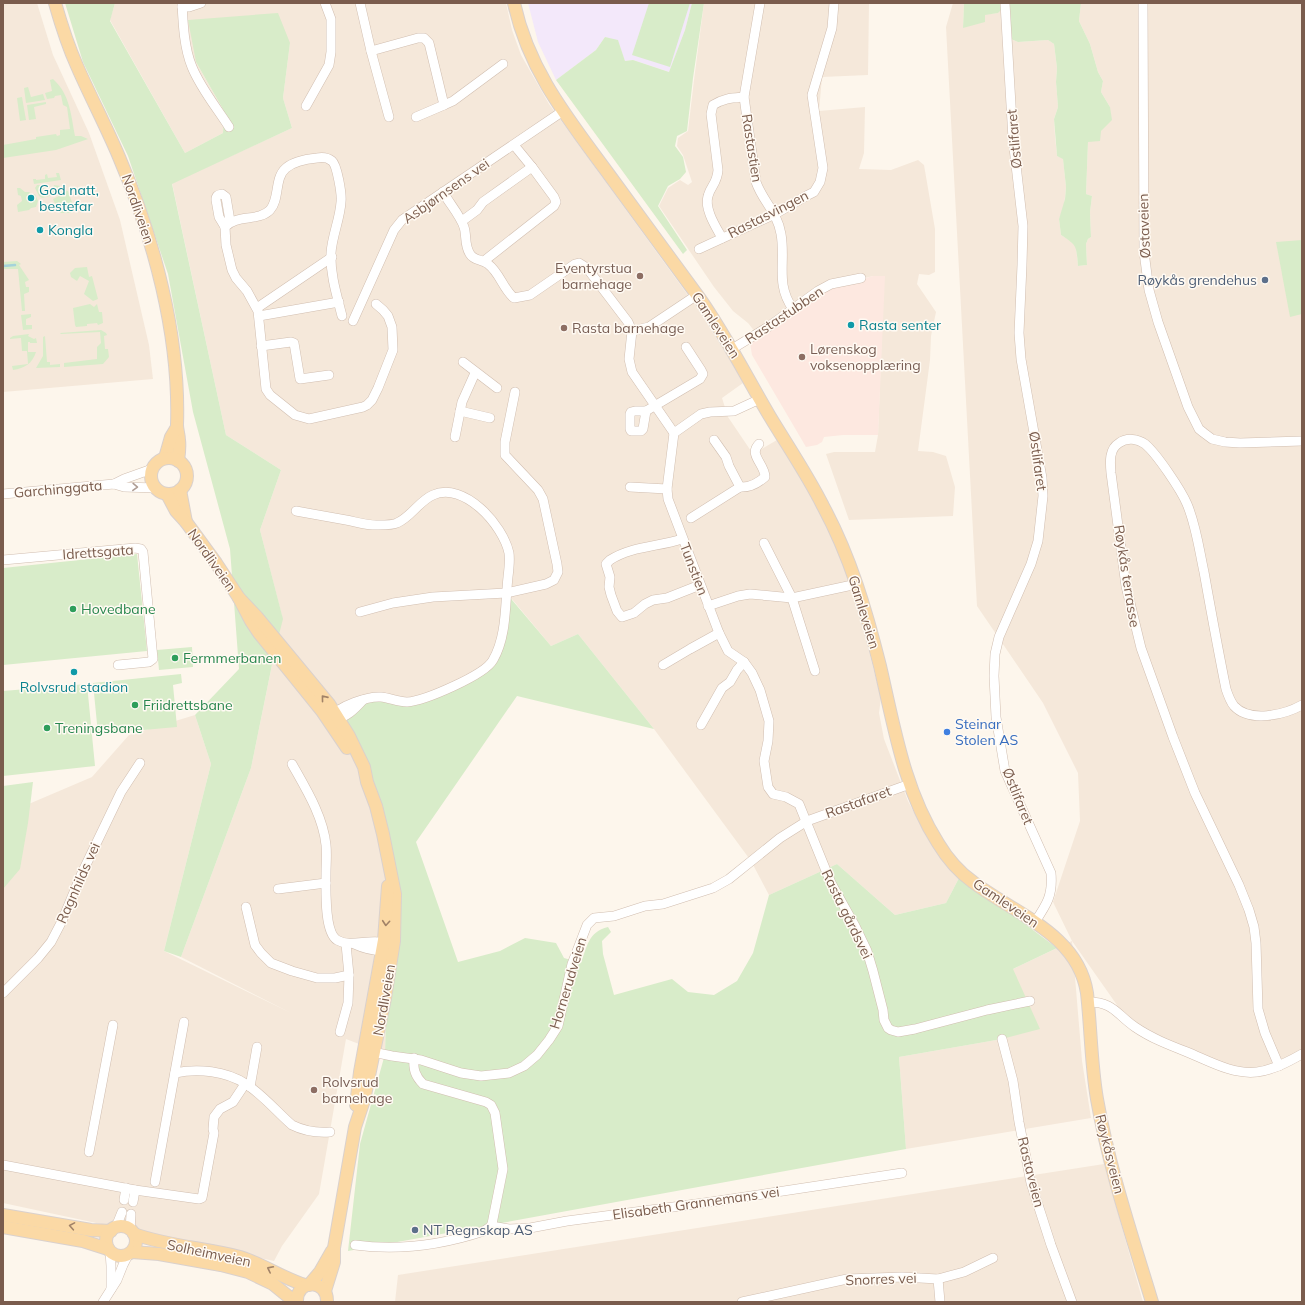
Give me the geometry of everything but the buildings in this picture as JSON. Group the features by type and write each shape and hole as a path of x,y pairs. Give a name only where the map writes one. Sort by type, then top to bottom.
{"main road":[{"name":"Nordliveien","path":"55,3 69,46 119,157 147,232 163,292 172,344 178,401 177,426 180,439 178,461"},
{"name":"Gamleveien","path":"514,3 519,24 534,62 546,86 697,295 732,349 760,399 801,465 823,506 841,543 857,584 875,647 898,745 910,784 928,826 939,846 952,863 976,884 1035,922 1059,942 1076,964 1084,980 1088,1002"},
{"name":"Nordliveien","path":"165,458 171,437 177,426"},
{"path":"165,458 172,458 178,461 184,467 187,475 185,484 180,490 173,493 167,494 161,492 156,488 151,478 152,469 157,462 165,458"},
{"name":"Nordliveien","path":"180,490 186,522"},
{"name":"Nordliveien","path":"167,494 176,511 186,522 216,563 239,598 259,633 335,717 367,782 380,820 395,900 395,928 386,947 369,1051 364,1100 356,1127 334,1248 334,1262 328,1298"},
{"name":"Røykåsveien","path":"1088,1002 1094,1081 1101,1120 1120,1195 1152,1302"},
{"path":"3,1215 91,1230 124,1227 132,1232 136,1245 130,1253 120,1256 113,1254 109,1250 83,1241 3,1227"},
{"path":"109,1250 107,1238 113,1229"},
{"name":"Solheimveien","path":"132,1232 153,1240 249,1260 307,1285"},
{"name":"Nordliveien","path":"296,1302 299,1291 320,1272 334,1248"},
{"name":"Solheimveien","path":"130,1253 147,1252 173,1256 227,1266 248,1272 273,1284 296,1302"},
{"name":"Nordliveien","path":"307,1285 316,1285 328,1298"}],"street":[{"path":"201,3 189,7 182,5 186,45 192,66 202,86 229,127"},
{"path":"306,106 329,65 331,52 331,19 325,3"},
{"path":"360,3 370,51 389,117"},
{"name":"Rastastien","path":"760,3 744,98 756,182 760,192 778,220 782,235 782,283 784,294 793,309"},
{"name":"Rastasvingen","path":"699,248 775,214 814,192 820,182 823,168 812,95 832,28 834,3"},
{"name":"Østlifaret","path":"1005,3 1013,140 1023,226 1019,333 1042,478 1043,496 1038,541 1032,564 998,638 995,654 994,676 996,716 1005,771 1051,873 1052,885 1050,897 1035,922"},
{"name":"Østaveien","path":"1143,3 1144,252 1152,302 1175,372 1194,421 1201,431 1208,436 1218,440 1240,443 1302,440"},
{"path":"370,51 424,38 429,43 444,105"},
{"path":"416,117 453,101 504,64"},
{"path":"722,238 708,210 707,203 708,196 718,179 711,114 713,105 722,100 730,98 744,98"},
{"name":"Asbjørnsens vei","path":"353,322 394,230 402,220 563,111"},
{"path":"484,261 554,206 556,202 532,167 514,145"},
{"path":"342,316 332,271 332,257 342,200 336,168 332,161 325,157 291,163 284,169 279,178 275,200 271,209 265,214 228,224 226,245 232,270 236,278 247,291 258,312 266,389 270,395 295,415 310,419 363,408 367,405 372,400 378,388 393,350 392,327 388,316 376,304"},
{"path":"462,221 477,210 483,202 532,167"},
{"path":"443,192 462,221 465,228 466,245 470,254 475,259 488,263 494,270 508,294 514,298 530,295 575,264 582,264 587,268 628,322 632,331 629,359 632,372 674,433 701,414 734,411 760,399"},
{"path":"258,312 332,257"},
{"name":"Rastastubben","path":"732,349 818,291 831,284 861,278"},
{"path":"632,331 649,326 697,295"},
{"path":"258,312 339,302"},
{"path":"261,346 291,342 294,343 300,379 329,375"},
{"path":"646,412 700,378 703,374 686,347"},
{"path":"462,362 497,388"},
{"path":"455,437 462,402 475,373"},
{"path":"360,612 393,603 432,597 506,593 546,584 554,580 558,572 543,499 538,490 505,455 505,442 515,392"},
{"path":"460,411 490,418"},
{"name":"Tunstien","path":"674,433 667,489 668,499 719,633 728,651 744,662"},
{"name":"Røykås terrasse","path":"1279,1066 1261,1023 1258,1009 1253,922 1239,885 1195,793 1150,675 1138,638 1126,586 1111,473 1111,456 1117,444 1127,439 1132,439 1144,444 1171,478 1188,506 1198,541 1226,689 1234,706 1246,714 1262,716 1286,711 1302,705"},
{"path":"714,440 726,457 740,487"},
{"path":"691,518 740,487 747,488 765,477 765,472 755,452 755,448 759,444"},
{"name":"Garchinggata","path":"3,494 114,484 152,469"},
{"name":"Garchinggata","path":"114,484 124,487 156,488"},
{"path":"630,487 667,489"},
{"path":"296,511 379,526 397,523 433,495 448,491 464,496 492,519 503,537 509,553 509,571 502,632 493,661 487,668 461,683 409,702 397,702 378,697 363,700 356,708 335,717"},
{"path":"681,535 667,544 646,546 610,560 606,564 610,577 609,587 611,595 617,611 622,617 634,613 645,604 653,600 667,598 700,586"},
{"path":"764,543 792,598 815,671"},
{"name":"Idrettsgata","path":"3,560 135,548 141,549 143,552 153,659 149,662 118,665"},
{"path":"708,606 738,596 750,594 792,598 857,584"},
{"path":"663,665 719,633"},
{"path":"701,725 722,688 730,682 744,662 752,673 760,690 769,721 768,741 764,761 768,787 773,794 786,797 799,804 807,821"},
{"name":"Ragnhilds vei","path":"3,993 38,958 51,942 121,792 140,763"},
{"path":"292,764 321,823 326,845 326,883 328,922 330,930 336,940 350,944 366,942 386,947"},
{"name":"Rastafaret","path":"807,821 910,784"},
{"name":"Rasta gårdsvei","path":"807,821 813,841 831,883 867,951 883,1010 884,1020 891,1030 898,1032 915,1029 979,1012 1030,1001"},
{"name":"Hornerudveien","path":"369,1051 392,1056 414,1058 461,1074 481,1076 509,1072 524,1066 537,1055 558,1026 572,964 587,925 594,918 614,916 645,906 663,904 713,888 729,879 780,838 807,821"},
{"path":"278,889 326,883"},
{"path":"246,907 255,945 260,953 271,963 317,978 335,978 349,975"},
{"path":"340,1032 348,1003 350,944"},
{"path":"1088,1002 1108,1005 1134,1026 1151,1036 1222,1067 1238,1071 1250,1073 1262,1071 1279,1066 1302,1054"},
{"path":"155,1182 184,1022"},
{"path":"90,1152 113,1025"},
{"name":"Rastaveien","path":"1002,1039 1013,1081 1019,1122 1031,1183 1051,1245 1072,1302"},
{"path":"3,1165 130,1189 199,1199 202,1198 214,1133 214,1117 220,1109 233,1102 248,1086 257,1047"},
{"path":"355,1245 381,1248 431,1244 480,1232 491,1226 503,1169 494,1110 486,1102 423,1084 416,1075 414,1069 414,1058"},
{"path":"175,1073 189,1070 204,1071 235,1079 248,1086 292,1125 300,1129 310,1131 330,1132"},
{"name":"Elisabeth Grannemans vei","path":"491,1226 509,1229 530,1228 567,1221 711,1202 902,1173"},
{"path":"129,1201 130,1189"},
{"path":"113,1229 127,1213 132,1232"},
{"path":"109,1250 111,1289"},
{"path":"104,1302 117,1280 122,1265 130,1253"},
{"name":"Snorres vei","path":"742,1302 847,1279 902,1277 938,1279 964,1272 993,1258"},
{"path":"938,1279 940,1302"}],"shaded area":[{"path":"3,3 37,3 53,55 89,133 120,220 149,345 153,379 3,392"},
{"path":"115,3 506,3 512,30 521,55 549,104 698,309 743,383 722,398 728,417 753,454 777,440 804,481 823,517 847,573 861,621 881,698 879,713 884,739 908,801 926,836 940,857 959,878 946,903 895,915 837,864 769,895 751,861 654,729 578,634 551,646 507,593 504,625 487,668 365,776 387,858 388,945 385,1054 346,1039 319,1194 282,1246 274,1261 3,1203 3,817 17,809 92,777 129,735 195,715 211,764 164,951 291,1013 181,957 251,768 282,616 260,530 281,470 226,435 172,183 292,128 283,98 290,43 196,62 224,111 223,133 185,153 110,20"},
{"path":"528,3 692,3 685,30 669,72 633,60 625,61 618,41 605,37 596,50 556,80 538,42"},
{"path":"704,3 869,3 868,75 822,77 819,111 865,107 864,153 859,169 891,170 918,160 924,165 935,229 935,272 929,275 919,274 917,284 936,312 931,336 930,360 918,451 933,452 946,456 955,487 953,516 849,520 826,454 834,452 875,452 878,435 884,277 873,276 846,283 759,337 748,323 733,311 714,287 659,206 668,188 680,180 688,185 692,182 683,155 677,146 678,138 688,131"},
{"path":"953,3 964,3 963,28 985,14 998,13 1002,3 1010,3 1011,39 1018,42 1048,40 1054,44 1057,68 1056,82 1058,107 1054,119 1055,136 1057,156 1063,158 1066,187 1064,207 1059,219 1061,235 1074,243 1076,247 1078,266 1087,265 1086,244 1088,239 1091,237 1090,212 1092,196 1086,194 1088,142 1101,131 1110,107 1101,92 1103,81 1098,72 1090,44 1079,21 1081,3 1302,3 1302,1049 1261,1068 1244,1068 1228,1065 1151,1033 1124,1015 1072,941 1053,902 1080,821 1078,773 1043,703 977,606 946,27"},
{"path":"873,276 885,276 878,435 843,435 824,437 822,442 817,445 806,447 752,355 750,343 826,290"},
{"path":"1072,941 1082,1061 1091,1118 906,1149 899,1057 1002,1039 1013,969"},
{"path":"1104,1164 1143,1302 395,1302 398,1275"}],"green space":[{"path":"65,3 115,3 110,21 185,153 223,133 224,111 196,62 188,20 278,13 290,43 283,98 292,128 172,184 226,435 281,470 260,530 283,619 275,650 251,768 181,957 164,951 211,764 195,715 239,669 230,549 193,412 168,274 128,156 83,62"},
{"path":"649,3 690,3 670,67 632,55"},
{"path":"692,3 704,3 687,131 677,136 675,146 683,157 686,172 680,179 668,186 658,206 687,250 683,254 556,80 596,50 605,37 618,40 625,61 633,60 669,72 685,30"},
{"path":"964,3 1002,3 1002,9 998,13 985,15 985,22 963,28"},
{"path":"1010,3 1081,3 1079,21 1090,44 1098,72 1103,81 1101,92 1110,107 1112,120 1101,131 1100,141 1088,142 1086,194 1092,196 1090,212 1091,237 1088,239 1086,244 1087,265 1078,266 1075,247 1061,235 1059,219 1065,199 1066,187 1063,159 1057,156 1054,119 1058,107 1056,82 1057,68 1054,44 1048,40 1018,42 1011,39"},
{"path":"53,79 63,91 69,105 75,136 81,136 88,139 56,150 3,158 3,145 36,139 36,137 56,134 57,136 60,135 60,130 70,129 67,107 63,105 61,95 47,99 45,93 52,91 50,80"},
{"path":"28,87 31,97 43,94 45,100 26,103 24,88"},
{"path":"22,97 26,120 20,121 17,98"},
{"path":"46,102 46,104 34,107 36,119 29,120 27,105"},
{"path":"56,173 59,173 61,180 34,184 33,179 45,179 45,175 47,174 48,178 57,177"},
{"path":"37,185 42,185 45,189 53,188 54,185 60,186 57,194 42,198 39,196 35,188"},
{"path":"17,188 20,188 25,192 35,194 38,201 36,207 18,212 17,205 22,201 21,196 18,195"},
{"path":"63,190 68,191 74,208 71,213 60,213 53,199 59,196"},
{"path":"1302,240 1302,314 1290,317 1276,242"},
{"path":"17,261 21,264 19,265 29,280 25,282 26,287 29,287 29,292 24,294 25,311 22,311 18,269 3,269 3,262"},
{"path":"87,267 89,277 92,276 98,299 93,301 84,294 89,281 80,276 77,281 71,277 70,273 75,268"},
{"path":"90,304 94,307 97,304 99,312 102,312 103,323 98,325 97,323 87,324 87,326 76,327 73,308"},
{"path":"31,314 31,317 26,319 26,325 32,325 32,329 23,330 21,315"},
{"path":"101,330 107,335 104,336 105,349 108,349 109,357 103,364 64,367 64,363 97,359 97,347 101,343 100,332 60,333"},
{"path":"29,334 28,336 34,339 36,338 37,343 28,342 28,352 36,352 28,365 13,370 12,366 28,364 27,351 22,351 21,338 10,338 13,336"},
{"path":"45,336 47,362 50,362 50,365 60,364 60,367 36,368 43,356 43,337"},
{"name":"Hovedbane","path":"137,554 147,651 3,665 3,568"},
{"path":"506,593 551,646 578,634 654,729 517,696 416,842 458,962 500,951 525,938 556,943 564,958 581,963 592,936 601,929 608,927 611,932 602,941 603,954 614,995 672,979 688,992 714,995 737,981 753,953 769,895 837,864 895,915 946,903 959,878 1013,915 1057,948 1013,969 1040,1029 1002,1039 899,1057 906,1149 348,1251 360,1144 385,1054 388,945 391,899 365,776 333,717 368,699 409,702 487,668 497,651"},
{"name":"Fermmerbanen","path":"192,647 193,667 159,670 157,650"},
{"name":"Friidrettsbane","path":"181,674 182,683 173,685 177,727 98,734 93,683"},
{"name":"Treningsbane","path":"87,684 95,766 3,776 3,691"},
{"path":"33,782 20,869 3,889 3,786"}],"waterway":[{"path":"3,266 15,265"}],"place":[{"name":"God natt, bestefar","path":"31,198"},
{"name":"Kongla","path":"40,230"},
{"name":"Eventyrstua barnehage","path":"640,276"},
{"name":"Røykås grendehus","path":"1265,280"},
{"name":"Rasta senter","path":"851,325"},
{"name":"Rasta barnehage","path":"564,328"},
{"name":"Lørenskog voksenopplæring","path":"802,357"},
{"name":"Hovedbane","path":"73,609"},
{"name":"Fermmerbanen","path":"175,658"},
{"name":"Rolvsrud stadion","path":"74,672"},
{"name":"Friidrettsbane","path":"135,705"},
{"name":"Treningsbane","path":"47,728"},
{"name":"Steinar Stolen AS","path":"947,732"},
{"name":"Rolvsrud barnehage","path":"314,1090"},
{"name":"NT Regnskap AS","path":"415,1230"}]}
